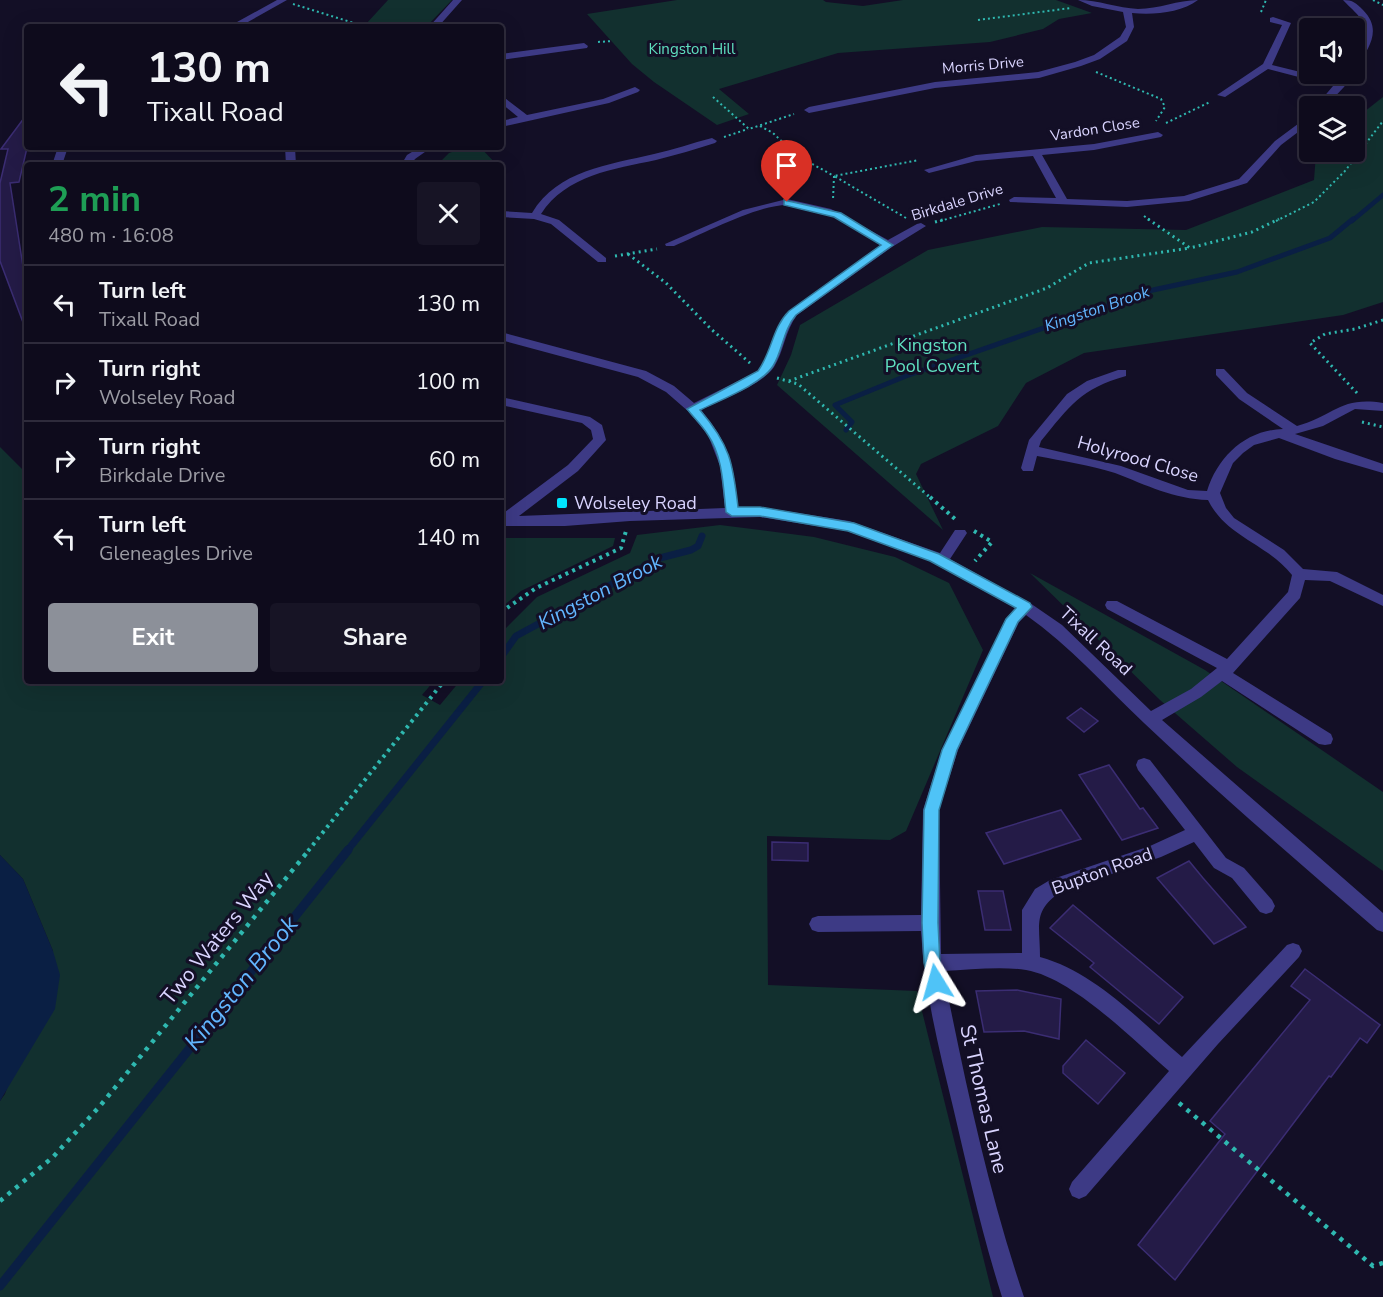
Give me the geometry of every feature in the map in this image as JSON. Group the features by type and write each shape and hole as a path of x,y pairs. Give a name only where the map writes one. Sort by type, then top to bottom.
{"street":[{"path":"436,24 458,0"},
{"path":"1086,1 1127,10 1170,8 1194,0"},
{"path":"1347,0 1364,15 1371,30 1371,38 1365,47"},
{"path":"238,24 283,1"},
{"name":"Morris Drive","path":"809,110 936,85 1040,75 1078,64 1098,57 1125,39 1130,27 1127,10"},
{"path":"1222,96 1267,66 1287,23 1273,20"},
{"path":"242,22 249,24"},
{"path":"504,57 584,46"},
{"path":"1267,66 1341,86 1331,96"},
{"path":"504,123 606,101 635,90"},
{"path":"504,101 525,119"},
{"name":"Birkdale Drive","path":"1014,200 1127,204 1185,199 1244,181 1278,143 1299,127"},
{"name":"Vardon Close","path":"929,170 976,158 1094,147 1158,135"},
{"path":"535,216 546,198 574,180 607,168 712,141"},
{"path":"408,162 411,157 422,150"},
{"name":"Vardon Close","path":"1036,153 1063,201"},
{"path":"670,244 778,203 799,204 838,215 888,245"},
{"path":"504,214 535,216 555,222 602,260"},
{"name":"Birkdale Drive","path":"762,374 769,364 783,323 793,313 888,245 921,226"},
{"path":"504,337 642,374 670,389 693,409 714,434 727,466 732,512"},
{"path":"1220,372 1243,396 1294,430"},
{"path":"1028,468 1035,440 1071,396 1081,387 1096,379 1122,373"},
{"path":"693,409 762,374"},
{"path":"504,402 586,420 597,428 600,440 573,468 504,520"},
{"path":"1383,407 1364,403 1351,406 1320,423 1257,439 1239,448 1225,465 1214,487 1213,496 1219,510 1230,521 1283,555 1299,574 1332,576 1383,602"},
{"path":"1279,433 1383,469"},
{"name":"Holyrood Close","path":"1032,450 1116,468 1166,489 1188,495 1213,496"},
{"name":"Tixall Road","path":"504,521 565,521 630,516 760,512 849,526 942,561 1025,607 1057,629 1150,719 1279,835 1383,924"},
{"path":"942,561 965,529"},
{"path":"1150,719 1196,693 1225,670 1294,594 1299,574"},
{"path":"1112,605 1225,670 1325,740"},
{"name":"St Thomas Lane","path":"1013,1297 994,1239 972,1149 932,963 931,810 950,750 1013,619 1025,607"},
{"path":"1144,765 1220,864 1238,873 1266,906"},
{"name":"Bupton Road","path":"1031,963 1031,910 1041,895 1056,885 1155,852 1195,833"},
{"path":"818,924 930,923"},
{"path":"1079,1189 1211,1038 1293,951"},
{"path":"932,963 1031,963 1053,970 1078,984 1183,1071"}],"path":[{"path":"1374,0 1383,5"},
{"path":"283,1 357,24"},
{"path":"978,20 1074,8 1086,1"},
{"path":"1098,73 1126,84 1123,85 1136,91 1161,99 1165,107 1153,125 1178,119 1222,96"},
{"path":"713,97 749,129"},
{"path":"712,141 809,110"},
{"path":"789,381 1047,288 1089,263 1190,248 1252,232 1314,202 1345,171 1383,121"},
{"path":"760,126 772,133 796,155 921,226"},
{"path":"834,176 921,160 924,165 917,169 922,172 929,170"},
{"path":"834,176 832,195 838,215"},
{"name":"Birkdale Drive","path":"921,226 1014,200"},
{"path":"1127,204 1190,248"},
{"path":"602,260 648,252 670,244"},
{"path":"627,254 666,283 711,329 762,374 798,384 965,529 992,542 964,572"},
{"path":"1364,403 1354,388 1310,343 1315,337 1327,333 1355,329 1383,320"},
{"path":"504,610 536,588 621,548 630,516"},
{"name":"Two Waters Way","path":"0,1201 33,1177 91,1117 331,825 442,684"},
{"path":"1159,1099 1373,1266 1383,1263"}],"green space":[{"path":"388,0 452,0 429,24 366,24"},
{"name":"Kingston Hill","path":"677,0 823,0 863,6 903,0 1056,0 1092,13 1059,19 1043,29 990,42 838,53 719,89 749,114 717,125 632,64 587,14"},
{"name":"Kingston Pool Covert","path":"1383,97 1383,302 1343,315 1084,353 1026,383 998,426 921,464 916,474 943,530 777,385 791,355 800,325 928,250 1042,227 1186,230 1314,180 1315,162 1365,162 1365,111"},
{"path":"458,150 483,150 494,162 440,162 449,153"},
{"path":"0,447 24,471 24,684 431,684 422,695 440,705 458,684 504,684 504,630 537,597 630,553 637,535 720,525 814,537 895,557 949,583 983,650 906,831 890,840 767,836 768,985 917,991 993,1297 0,1297 0,1101 5,1094 53,951 23,879 0,855"},
{"path":"504,538 615,538 613,546 521,591 504,605"},
{"path":"1030,573 1205,670 1383,792 1383,871 1237,767 1160,700"}],"water":[{"path":"0,855 23,879 53,951 60,975 55,1009 0,1101"}],"building":[{"path":"24,118 24,150 27,150 19,182 10,183 24,273 24,325 0,261 0,183 8,149 1,149"},
{"path":"1081,708 1098,721 1084,732 1067,718"},
{"path":"1109,765 1140,809 1143,808 1158,828 1122,840 1079,775"},
{"path":"1061,810 1081,839 1004,864 986,833"},
{"path":"772,842 808,843 808,861 772,860"},
{"path":"1189,861 1246,927 1214,944 1157,878"},
{"path":"978,891 1003,891 1011,930 985,930"},
{"path":"1073,905 1183,997 1159,1024 1090,967 1094,963 1050,928"},
{"path":"1305,969 1380,1025 1367,1043 1360,1038 1331,1077 1329,1076 1175,1280 1138,1245 1225,1134 1210,1121 1310,1000 1291,986"},
{"path":"1017,990 1061,999 1059,1039 1024,1031 984,1032 976,991"},
{"path":"1086,1040 1125,1073 1098,1104 1063,1073 1063,1066"}],"waterway":[{"name":"Kingston Brook","path":"1352,221 1383,195"},
{"name":"Kingston Brook","path":"846,430 852,422 835,405 906,376 1153,290 1237,272 1330,238 1353,219"},
{"name":"Kingston Brook","path":"504,653 516,636 660,558 691,550 698,546 702,536"},
{"name":"Kingston Brook","path":"347,851 481,684"},
{"name":"Kingston Brook","path":"0,1286 348,850"}],"place":[{"name":"Wolseley Road","path":"562,503"}],"route":[{"path":"787,202 838,215 888,245 806,303 783,323 769,364 762,374 693,409 714,434 721,448 727,466 732,512 760,512 849,526 935,558 1025,607 1013,619 950,750 931,810 930,923 932,963 936,982"}]}
